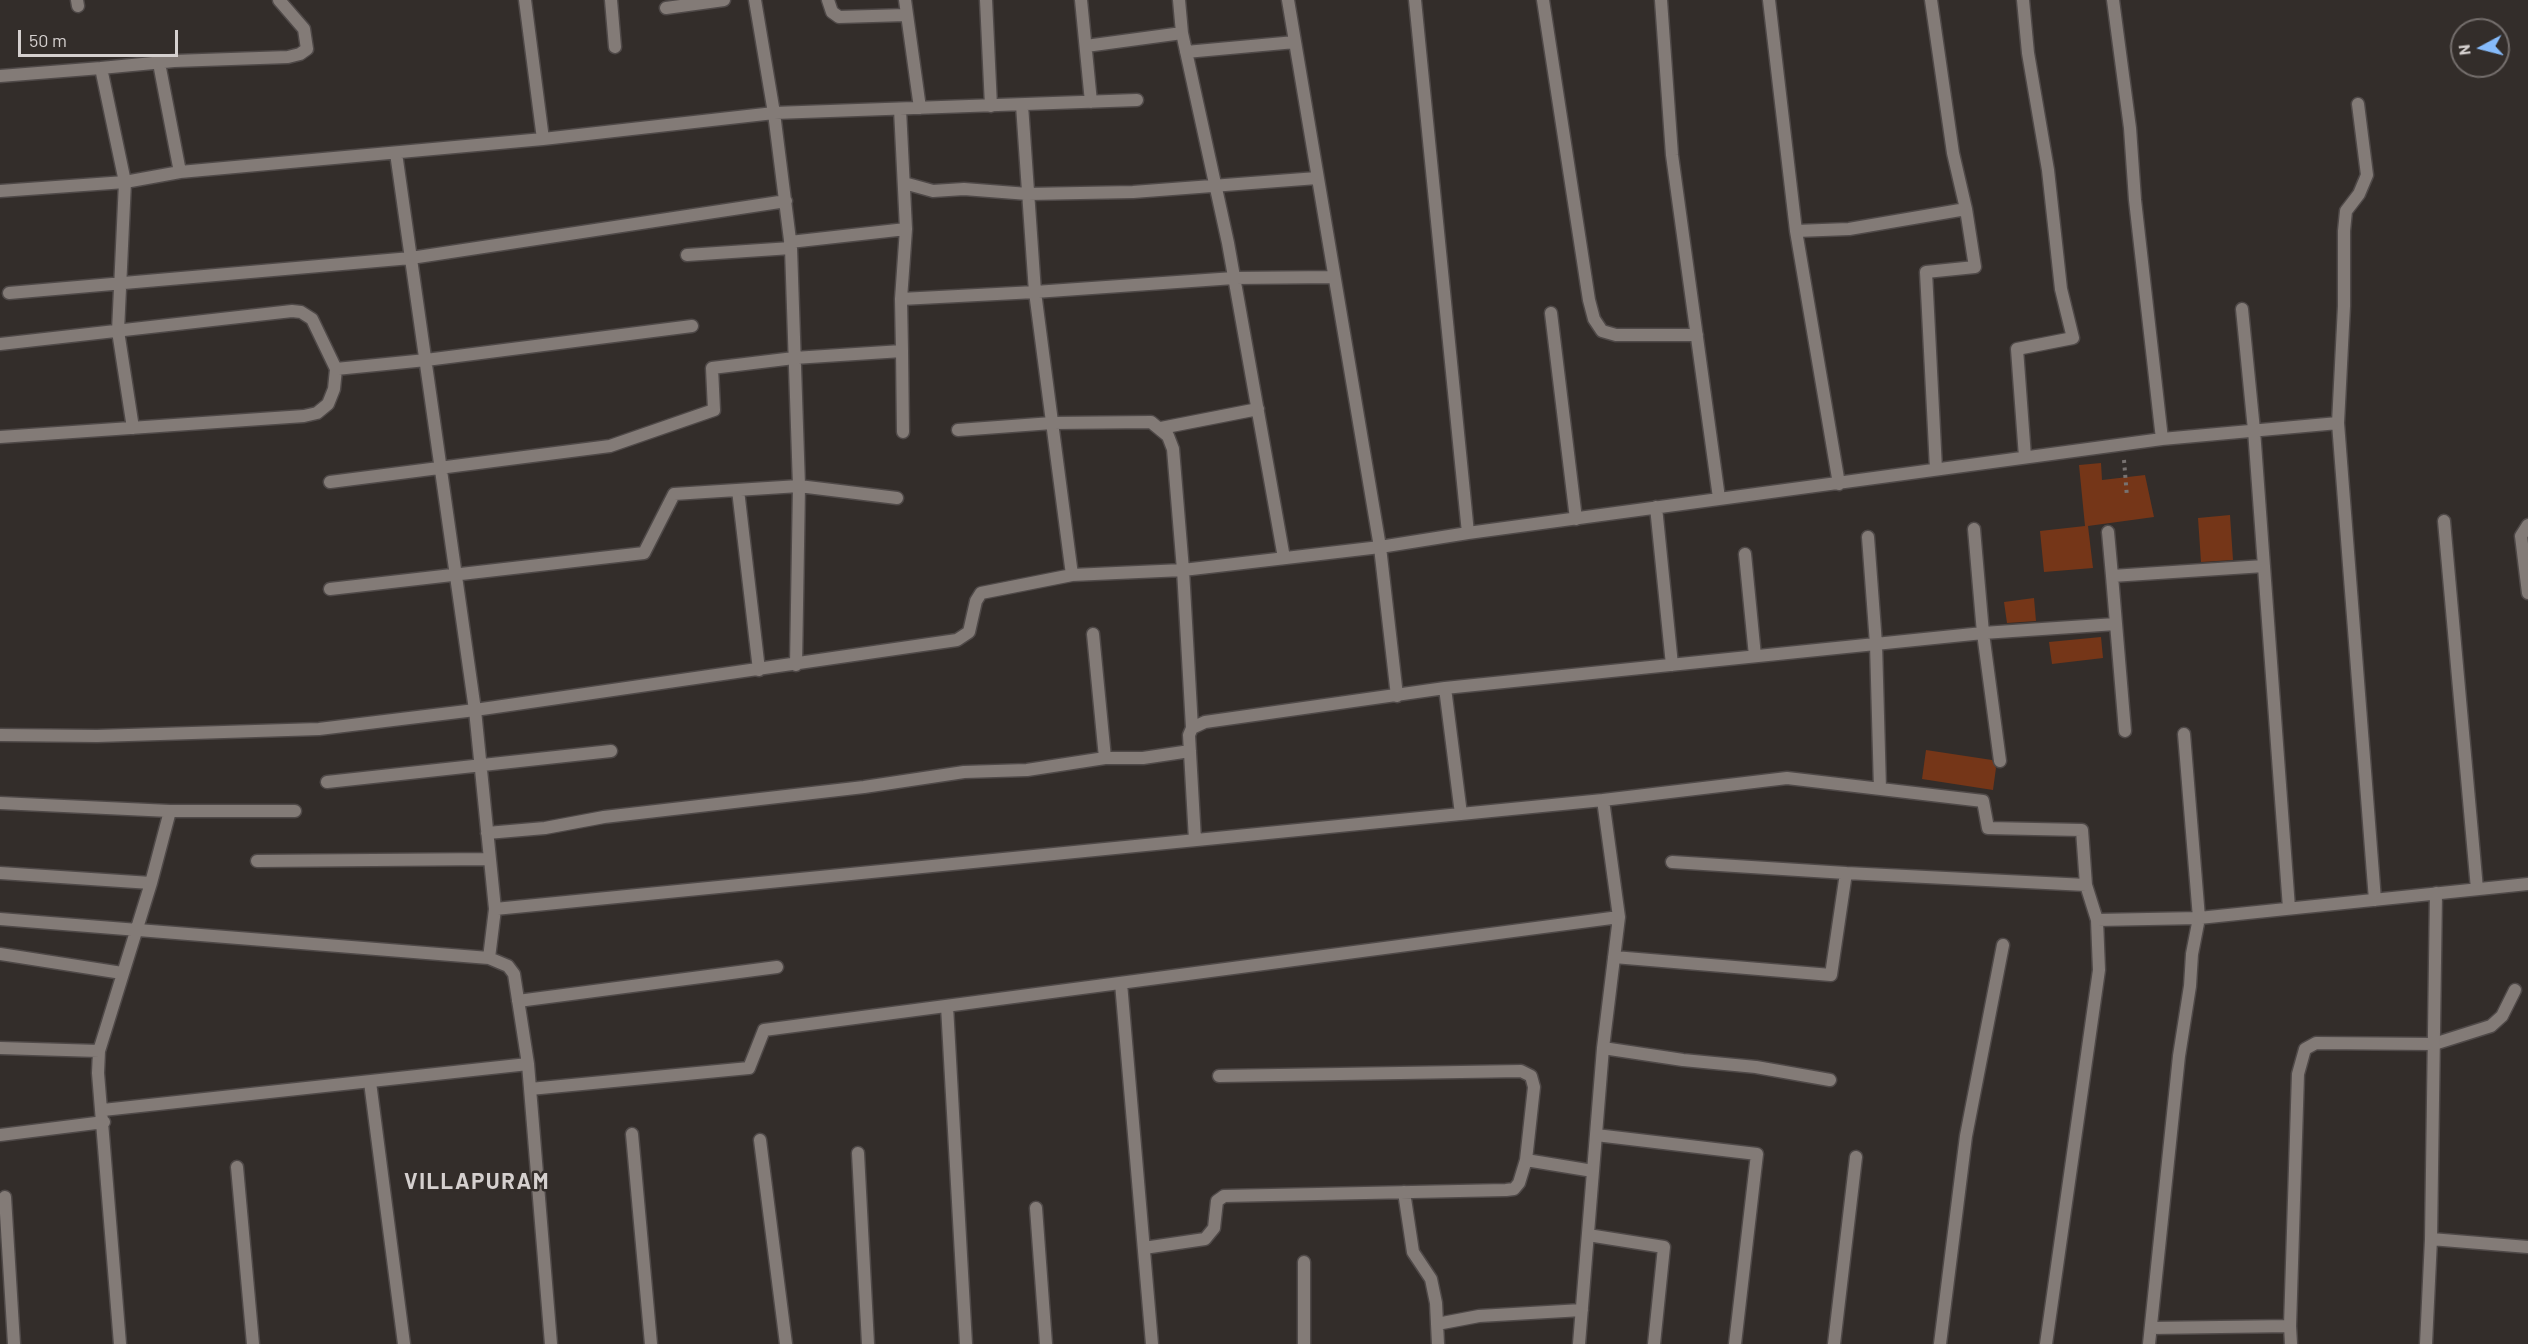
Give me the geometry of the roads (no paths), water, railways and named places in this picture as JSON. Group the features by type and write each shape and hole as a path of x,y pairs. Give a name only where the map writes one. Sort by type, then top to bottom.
{"street":[{"path":"0,76 159,63 288,57 300,54 307,50 304,29 279,0"},
{"path":"525,0 543,139"},
{"path":"611,0 615,47"},
{"path":"666,8 724,0"},
{"path":"755,0 774,113 791,245 799,486 796,665"},
{"path":"828,0 832,12 847,19 906,15"},
{"path":"905,0 920,108"},
{"path":"986,0 991,106"},
{"path":"1081,0 1091,102"},
{"path":"1179,0 1182,33 1234,278 1284,558"},
{"path":"1288,0 1380,547 1397,696"},
{"path":"1415,0 1468,532"},
{"path":"1543,0 1589,300 1594,319 1602,331 1616,335 1697,335"},
{"path":"1661,0 1672,155 1719,498"},
{"path":"1769,0 1796,231 1839,484"},
{"path":"1931,0 1953,153 1966,209 1975,267 1926,272 1935,469"},
{"path":"2023,0 2028,53 2048,170 2061,289 2073,338 2017,349 2025,457"},
{"path":"2113,0 2130,128 2136,212 2162,439"},
{"path":"1086,46 1182,33"},
{"path":"1186,52 1295,42"},
{"path":"159,63 180,172"},
{"path":"101,68 124,182 118,331 133,428"},
{"path":"0,191 124,182 180,172 543,139 774,113 1137,100"},
{"path":"2358,104 2367,175 2359,194 2346,211 2338,423 2375,900"},
{"path":"1022,105 1035,292 1072,575"},
{"path":"900,109 906,229 901,299 903,432"},
{"path":"396,153 475,710 495,909 489,958"},
{"path":"904,183 933,191 964,189 1028,194 1133,192 1317,178"},
{"path":"9,293 411,258 786,201"},
{"path":"1796,231 1849,230 1966,209"},
{"path":"687,255 791,245 906,229"},
{"path":"901,299 1234,278 1334,276"},
{"path":"2242,309 2254,430 2289,908"},
{"path":"0,344 292,311 301,312 312,319 336,369 334,389 328,404 317,413 304,416 0,437"},
{"path":"1551,313 1576,519"},
{"path":"336,369 426,360 692,326"},
{"path":"330,482 610,446 714,410 712,368 794,358 902,351"},
{"path":"1161,428 1258,409"},
{"path":"957,430 1052,423 1151,422 1168,436 1173,449 1183,570 1192,728 1190,751 1195,840"},
{"path":"0,735 97,736 320,729 475,710 957,640 969,632 976,601 981,593 1072,575 1183,570 1380,547 1468,532 1839,484 2123,444 2338,423"},
{"path":"330,589 644,553 674,494 799,486 897,498"},
{"path":"738,490 759,670"},
{"path":"1656,507 1672,665"},
{"path":"2444,521 2477,889"},
{"path":"2528,525 2521,536 2528,593"},
{"path":"1974,529 1983,633 2000,761"},
{"path":"2108,532 2125,731"},
{"path":"1868,537 1876,644 1880,789"},
{"path":"1745,554 1755,656"},
{"path":"2112,576 2264,566"},
{"path":"1192,728 1205,722 1445,688 1983,633 2116,624"},
{"path":"1093,634 1105,758"},
{"path":"1445,688 1461,814"},
{"path":"2149,1344 2179,1056 2199,918 2184,734"},
{"path":"327,782 611,751"},
{"path":"487,833 545,828 604,816 864,787 964,772 1027,770 1105,758 1143,758 1190,751"},
{"path":"495,909 1603,800 1787,778 1983,801 1988,828 2082,830 2086,885 2097,920 2099,963 2046,1344"},
{"path":"1579,1344 1603,1048 1619,917 1603,800"},
{"path":"0,803 170,811 295,811"},
{"path":"120,1344 98,1072 99,1051 122,973 137,932 170,811"},
{"path":"257,861 490,859"},
{"path":"1672,862 2086,885"},
{"path":"0,873 151,884"},
{"path":"1614,957 1831,975 1846,873"},
{"path":"2097,920 2199,918 2528,885"},
{"path":"2426,1344 2431,1239 2436,893"},
{"path":"530,1089 749,1068 764,1030 1619,917"},
{"path":"0,919 137,932 489,958 508,966 514,974 528,1064 551,1344"},
{"path":"1940,1344 1966,1136 2003,945"},
{"path":"0,954 122,973"},
{"path":"519,1001 777,967"},
{"path":"1121,983 1152,1344"},
{"path":"2291,1344 2298,1074 2305,1049 2316,1043 2434,1044 2491,1026 2502,1016 2515,990"},
{"path":"947,1006 966,1344"},
{"path":"0,1048 99,1051"},
{"path":"1603,1048 1683,1060 1756,1067 1830,1080"},
{"path":"0,1135 103,1116 528,1064"},
{"path":"1144,1248 1205,1239 1214,1228 1217,1201 1224,1196 1514,1188 1523,1174 1534,1087 1532,1076 1521,1071 1219,1076"},
{"path":"370,1082 404,1344"},
{"path":"632,1134 651,1344"},
{"path":"1596,1135 1756,1154 1736,1344"},
{"path":"760,1140 786,1344"},
{"path":"858,1153 868,1344"},
{"path":"1834,1344 1856,1157"},
{"path":"1526,1160 1593,1171"},
{"path":"237,1167 253,1344"},
{"path":"1404,1192 1413,1252 1431,1279 1438,1344"},
{"path":"5,1197 14,1344"},
{"path":"1036,1208 1046,1344"},
{"path":"1588,1235 1664,1247 1654,1344"},
{"path":"2431,1239 2528,1246"},
{"path":"1304,1262 1304,1344"},
{"path":"1437,1324 1479,1316 1582,1310"},
{"path":"2151,1328 2290,1326"}],"district":[{"name":"VILLAPURAM","path":"477,1182"}]}
